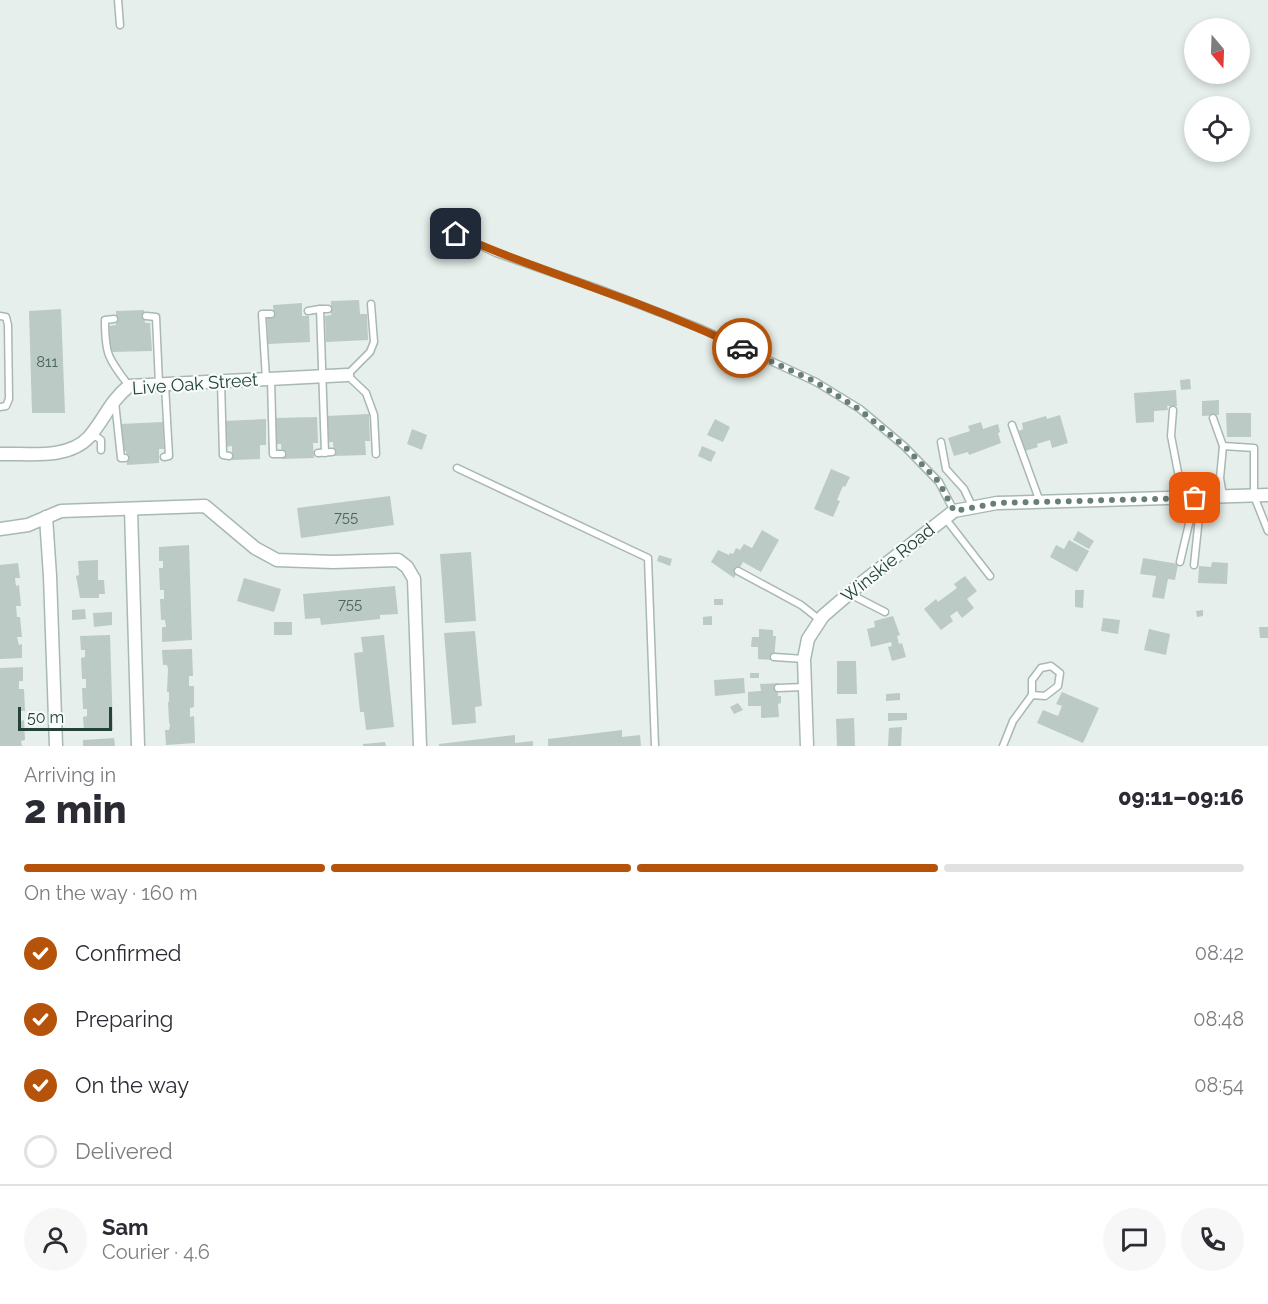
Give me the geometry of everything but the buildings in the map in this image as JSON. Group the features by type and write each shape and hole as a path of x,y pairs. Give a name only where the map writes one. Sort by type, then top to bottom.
{"street":[{"name":"Live Oak Street","path":"0,454 60,453 76,448 89,437 114,399 129,386 347,375"},
{"name":"Winskie Road","path":"805,746 804,659 808,639 820,621 849,593 950,515 972,506 997,503 1268,495"},
{"path":"0,529 28,525 61,511 206,506 255,548 277,560 333,562 398,560 407,567 414,579 420,746"},
{"path":"131,509 138,746"},
{"path":"46,517 56,746"}],"lane":[{"path":"118,0 120,25"},
{"path":"456,234 496,253 599,289 702,329 816,382 860,410 904,446 939,482 950,515 990,576"},
{"path":"371,304 374,342 370,352 347,375 366,393 374,415 376,454"},
{"path":"320,309 325,453"},
{"path":"308,311 328,309"},
{"path":"271,314 262,314 269,379 273,454"},
{"path":"0,316 6,317 8,325 9,399 6,406 0,406"},
{"path":"146,316 156,317 169,456 164,457"},
{"path":"114,319 105,320 105,345 111,361 129,386"},
{"path":"221,381 223,456 229,456"},
{"path":"114,399 118,411 122,458 125,458"},
{"path":"1173,410 1171,436 1193,498 1194,565"},
{"path":"1213,418 1223,446 1220,478 1224,497"},
{"path":"1012,424 1040,502"},
{"path":"89,437 97,436 101,450"},
{"path":"941,442 946,469 964,489 972,506"},
{"path":"1223,446 1254,448 1254,496 1268,531"},
{"path":"265,454 282,454"},
{"path":"457,468 648,558 655,746"},
{"path":"1180,562 1193,498"},
{"path":"738,571 801,605 820,621"},
{"path":"849,593 885,612"},
{"path":"774,657 804,659"},
{"path":"1003,746 1013,721 1032,695 1032,680 1041,668 1051,666 1060,673 1058,686 1045,696 1032,695"},
{"path":"778,688 805,687"}],"way so far":[{"path":"742,348 816,382 860,410 904,446 939,482 954,511 997,503 1195,498"}],"route":[{"path":"456,234 496,253 599,289 702,329 742,348"}]}
